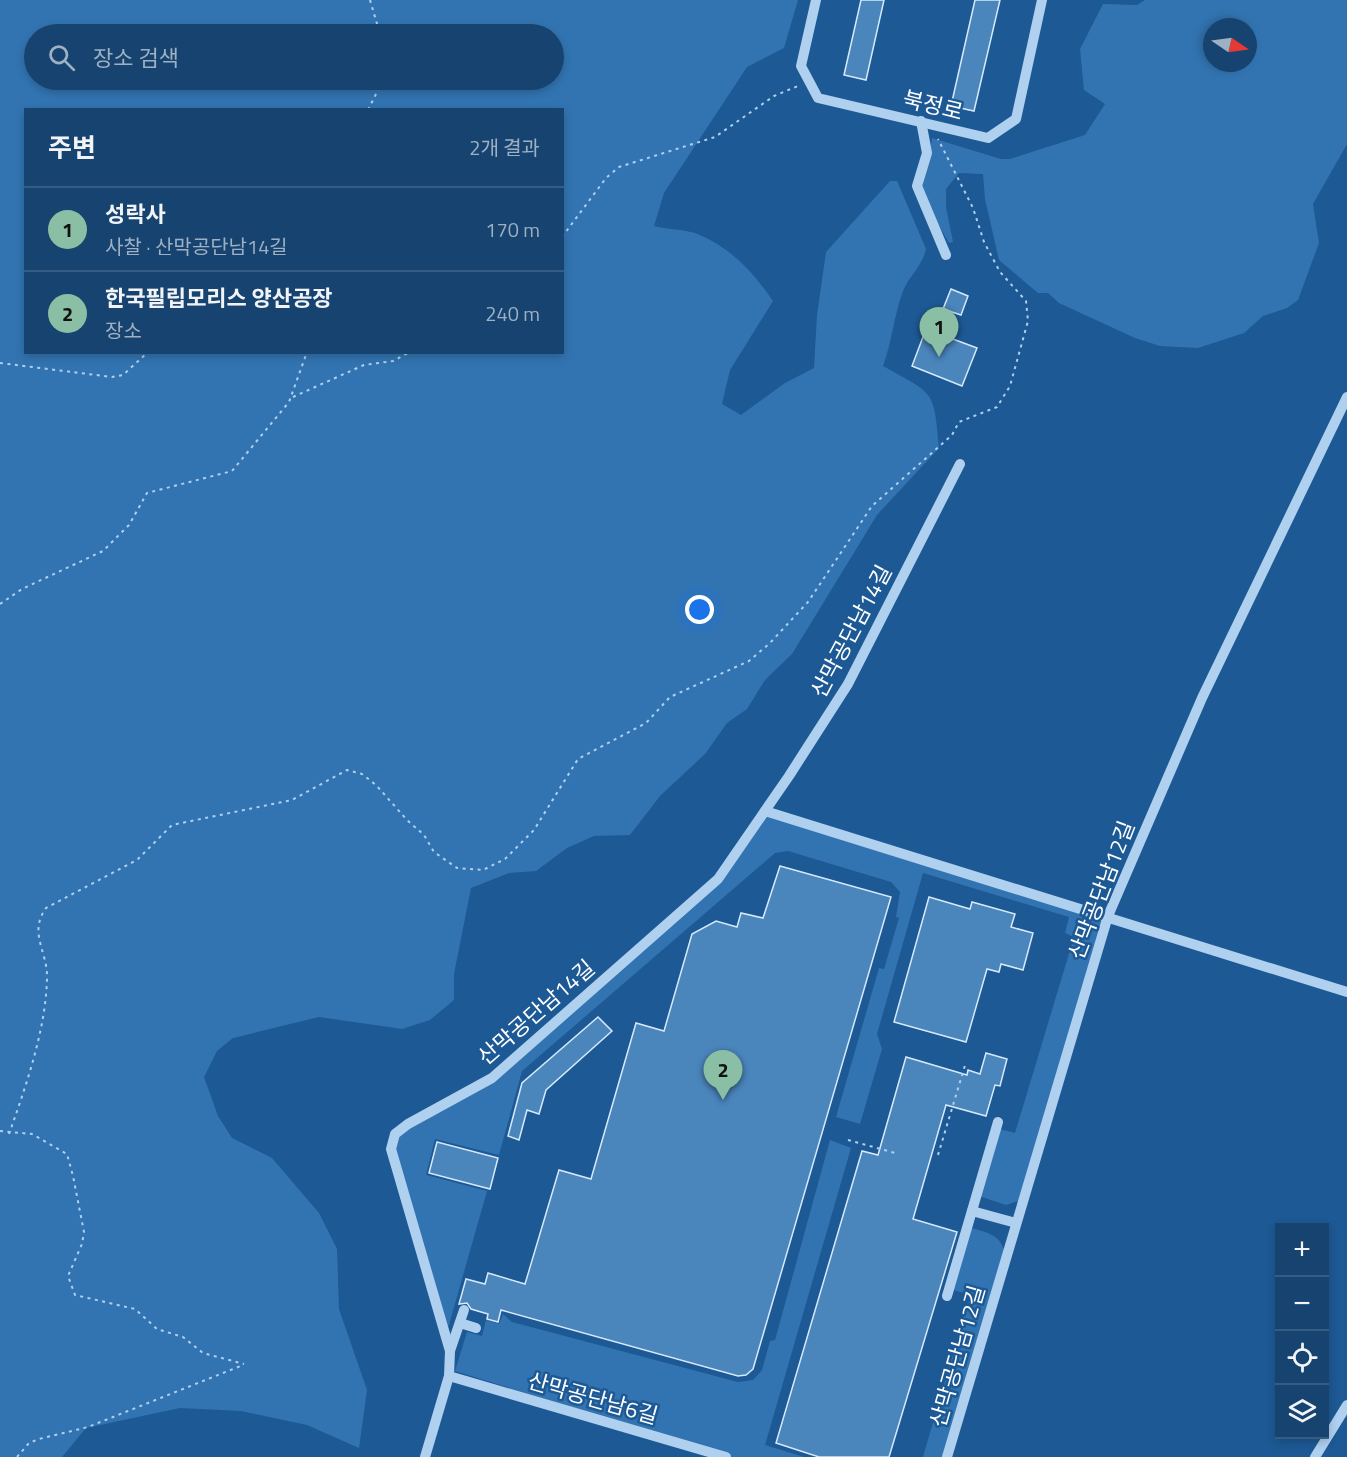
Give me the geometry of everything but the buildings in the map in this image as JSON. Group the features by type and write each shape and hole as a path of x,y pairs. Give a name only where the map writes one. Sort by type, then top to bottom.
{"street":[{"path":"809,81 801,66 816,0"},
{"name":"북정로","path":"809,81 818,98 988,138 1016,119 1042,0"},
{"path":"926,123 927,153 917,186 946,255"},
{"name":"산막공단남12길","path":"947,1457 1108,916 1202,698 1347,397"},
{"name":"산막공단남14길","path":"425,1457 449,1376 450,1351 391,1149 395,1134 408,1124 492,1078 718,879 848,684 960,464"},
{"path":"765,811 1347,992"},
{"path":"947,1296 998,1122"},
{"path":"972,1211 1016,1223"},
{"path":"450,1351 464,1310"},
{"path":"460,1323 476,1328"},
{"name":"산막공단남6길","path":"449,1376 726,1457"},
{"path":"1316,1457 1347,1405"}],"path":[{"path":"370,0 377,24"},
{"path":"564,234 606,178 619,166 715,137 774,96 809,81"},
{"path":"369,108 378,90"},
{"path":"9,1134 31,1070 46,987 47,969 37,933 41,915 46,908 137,860 172,825 292,800 347,770 362,774 376,784 407,820 424,835 434,852 457,868 483,870 505,859 534,830 578,759 646,723 670,697 749,661 770,643 808,602 872,506 952,435 960,422 997,407 1010,386 1028,321 1026,301 1000,272 926,123"},
{"path":"0,363 112,377 123,375 146,354"},
{"path":"0,604 22,589 102,551 129,525 147,493 232,471 292,397 306,354"},
{"path":"292,397 364,365 393,361 406,354"},
{"path":"939,1155 966,1062"},
{"path":"0,1131 9,1134 26,1132 38,1136 61,1149 69,1159 84,1232 82,1244 68,1276 75,1295 135,1309 158,1329 183,1337 203,1353 243,1364 88,1427 29,1443 17,1457"},
{"path":"848,1140 895,1153"}],"shaded area":[{"path":"0,0 798,0 784,48 747,67 664,193 654,226 695,233 722,247 750,272 773,301 730,370 722,404 741,415 785,383 814,368 817,315 826,252 890,181 897,181 926,249 922,261 903,291 883,366 913,383 928,395 933,403 939,448 877,515 792,654 765,680 747,709 727,723 705,754 660,796 630,835 594,836 567,848 536,871 509,873 471,888 454,974 454,1000 430,1020 402,1029 319,1017 233,1038 217,1051 204,1077 218,1116 232,1138 272,1158 319,1213 337,1249 339,1309 367,1390 359,1448 307,1425 241,1411 180,1408 86,1428 62,1457 0,1457"},
{"path":"1145,0 1347,0 1347,144 1313,204 1319,243 1298,300 1287,308 1263,316 1244,333 1198,348 1160,346 1135,338 1059,303 1048,293 1038,293 999,260 985,199 983,174 959,173 946,189 946,207 953,242 949,243 929,207 923,192 922,180 932,138 1001,159 1010,159 1085,135 1105,104 1084,90 1080,49 1103,4 1137,5"},
{"path":"765,811 1108,916 1018,1201 1006,1205 979,1196 999,1129 1015,1133 1074,937 1065,933 1069,917 923,873 877,1034 882,1049 860,1124 836,1117 879,968 884,969 899,918 896,917 900,892 891,882 788,851 775,853 522,1071 499,1155 435,1139 426,1175 487,1191 447,1332 392,1140 395,1134 492,1078 718,879"},
{"path":"830,1140 851,1148 765,1445 804,1457 732,1457 455,1371 467,1332 482,1336 486,1320 499,1324 503,1314 512,1322 738,1382 753,1380 762,1370 770,1341 775,1340"},
{"path":"971,1228 998,1239 1006,1256 947,1457 923,1457 970,1295 954,1290"}],"place":[{"name":"성락사","path":"939,357"},
{"name":"한국필립모리스 양산공장","path":"723,1100"}]}
